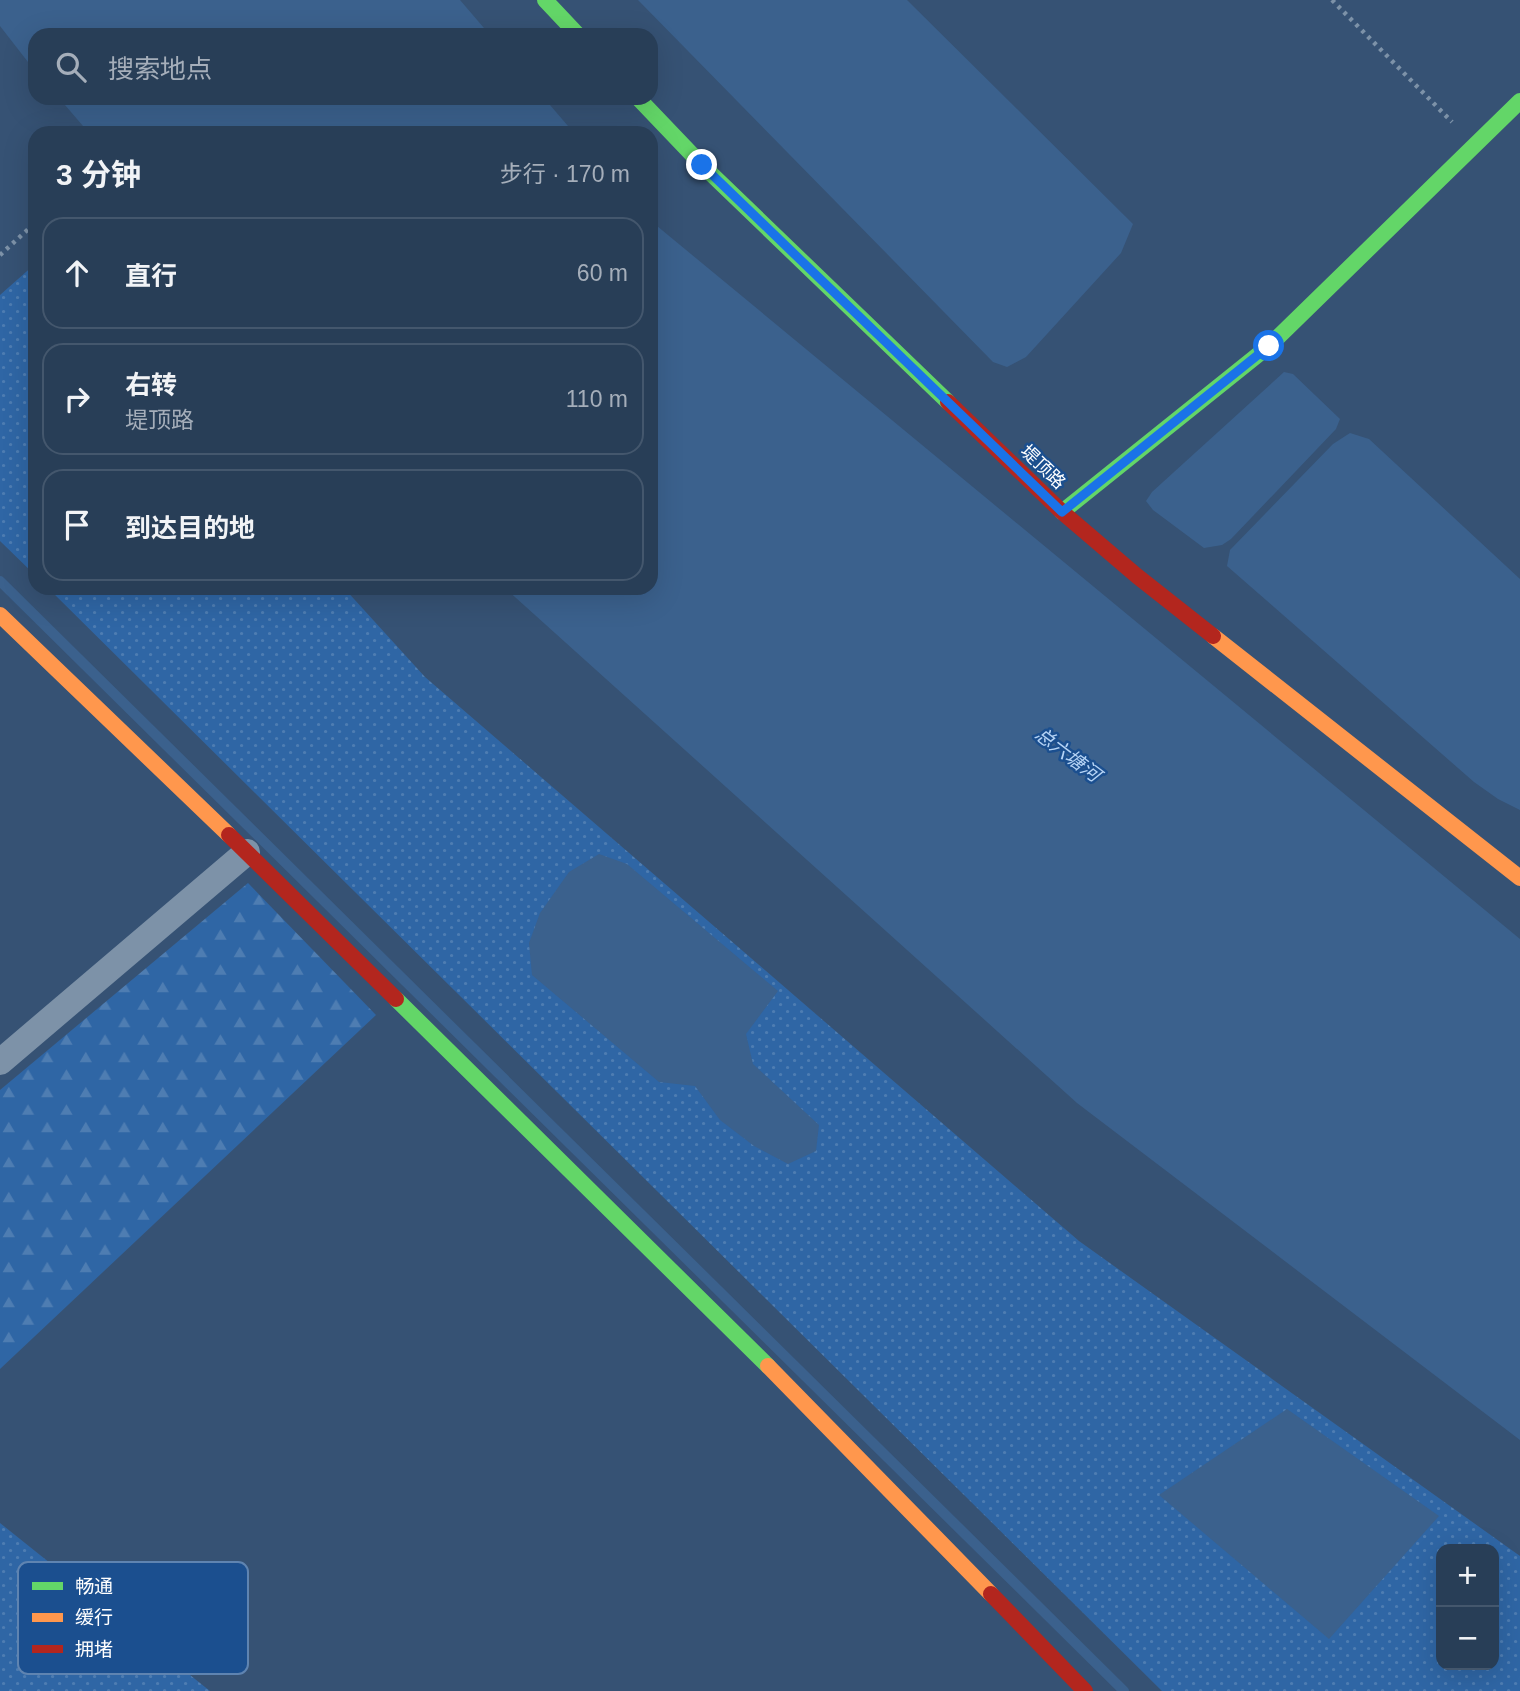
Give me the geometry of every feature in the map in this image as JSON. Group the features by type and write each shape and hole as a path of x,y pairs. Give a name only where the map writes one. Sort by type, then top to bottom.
{"street":[{"path":"545,0 571,28"},
{"path":"1062,512 1269,346 1520,101"},
{"name":"堤顶路","path":"645,105 712,175 1062,512 1137,576 1520,878"},
{"path":"0,615 247,852 782,1380 1085,1691"},
{"path":"0,1062 247,852"}],"path":[{"path":"1332,0 1475,145"},
{"path":"0,255 28,229"}],"green space":[{"path":"28,270 28,568 0,541 0,295"},
{"path":"55,595 350,595 425,677 1079,1241 1520,1556 1520,1691 1162,1691"},
{"path":"248,883 376,1015 0,1369 0,1090"},
{"path":"0,1523 49,1562 18,1562 18,1674 189,1674 210,1691 0,1691"}],"water":[{"path":"0,0 460,0 484,28 28,28 28,62 0,26"},
{"path":"638,0 907,0 1133,224 1121,253 1026,357 1007,367 993,362"},
{"path":"65,105 550,105 568,126 83,126"},
{"name":"总六塘河","path":"658,227 1520,939 1520,1440 1077,1103 513,595 658,595"},
{"path":"1284,372 1293,374 1340,419 1336,429 1231,539 1222,545 1204,548 1153,510 1146,501 1152,492"},
{"path":"1350,433 1369,439 1520,579 1520,810 1474,782 1227,566 1230,550 1333,444"},
{"path":"599,854 627,864 778,991 746,1034 753,1064 819,1125 816,1151 788,1164 754,1146 720,1120 695,1086 659,1082 532,975 529,943 540,913 569,872"},
{"path":"1287,1409 1439,1516 1329,1639 1159,1495"}],"waterway":[{"path":"0,581 1124,1691"}],"traffic: fast":[{"path":"545,0 571,28"},
{"path":"1062,512 1269,346 1520,101"},
{"path":"645,105 702,165 948,402"},
{"path":"396,999 768,1366"}],"traffic: slow":[{"path":"0,615 229,835"},
{"path":"1213,636 1520,878"},
{"path":"768,1366 991,1594"}],"traffic: jam":[{"path":"948,402 1062,512 1213,636"},
{"path":"229,835 396,999"},
{"path":"991,1594 1085,1691"}],"route":[{"path":"702,165 1062,512 1269,346"}]}
